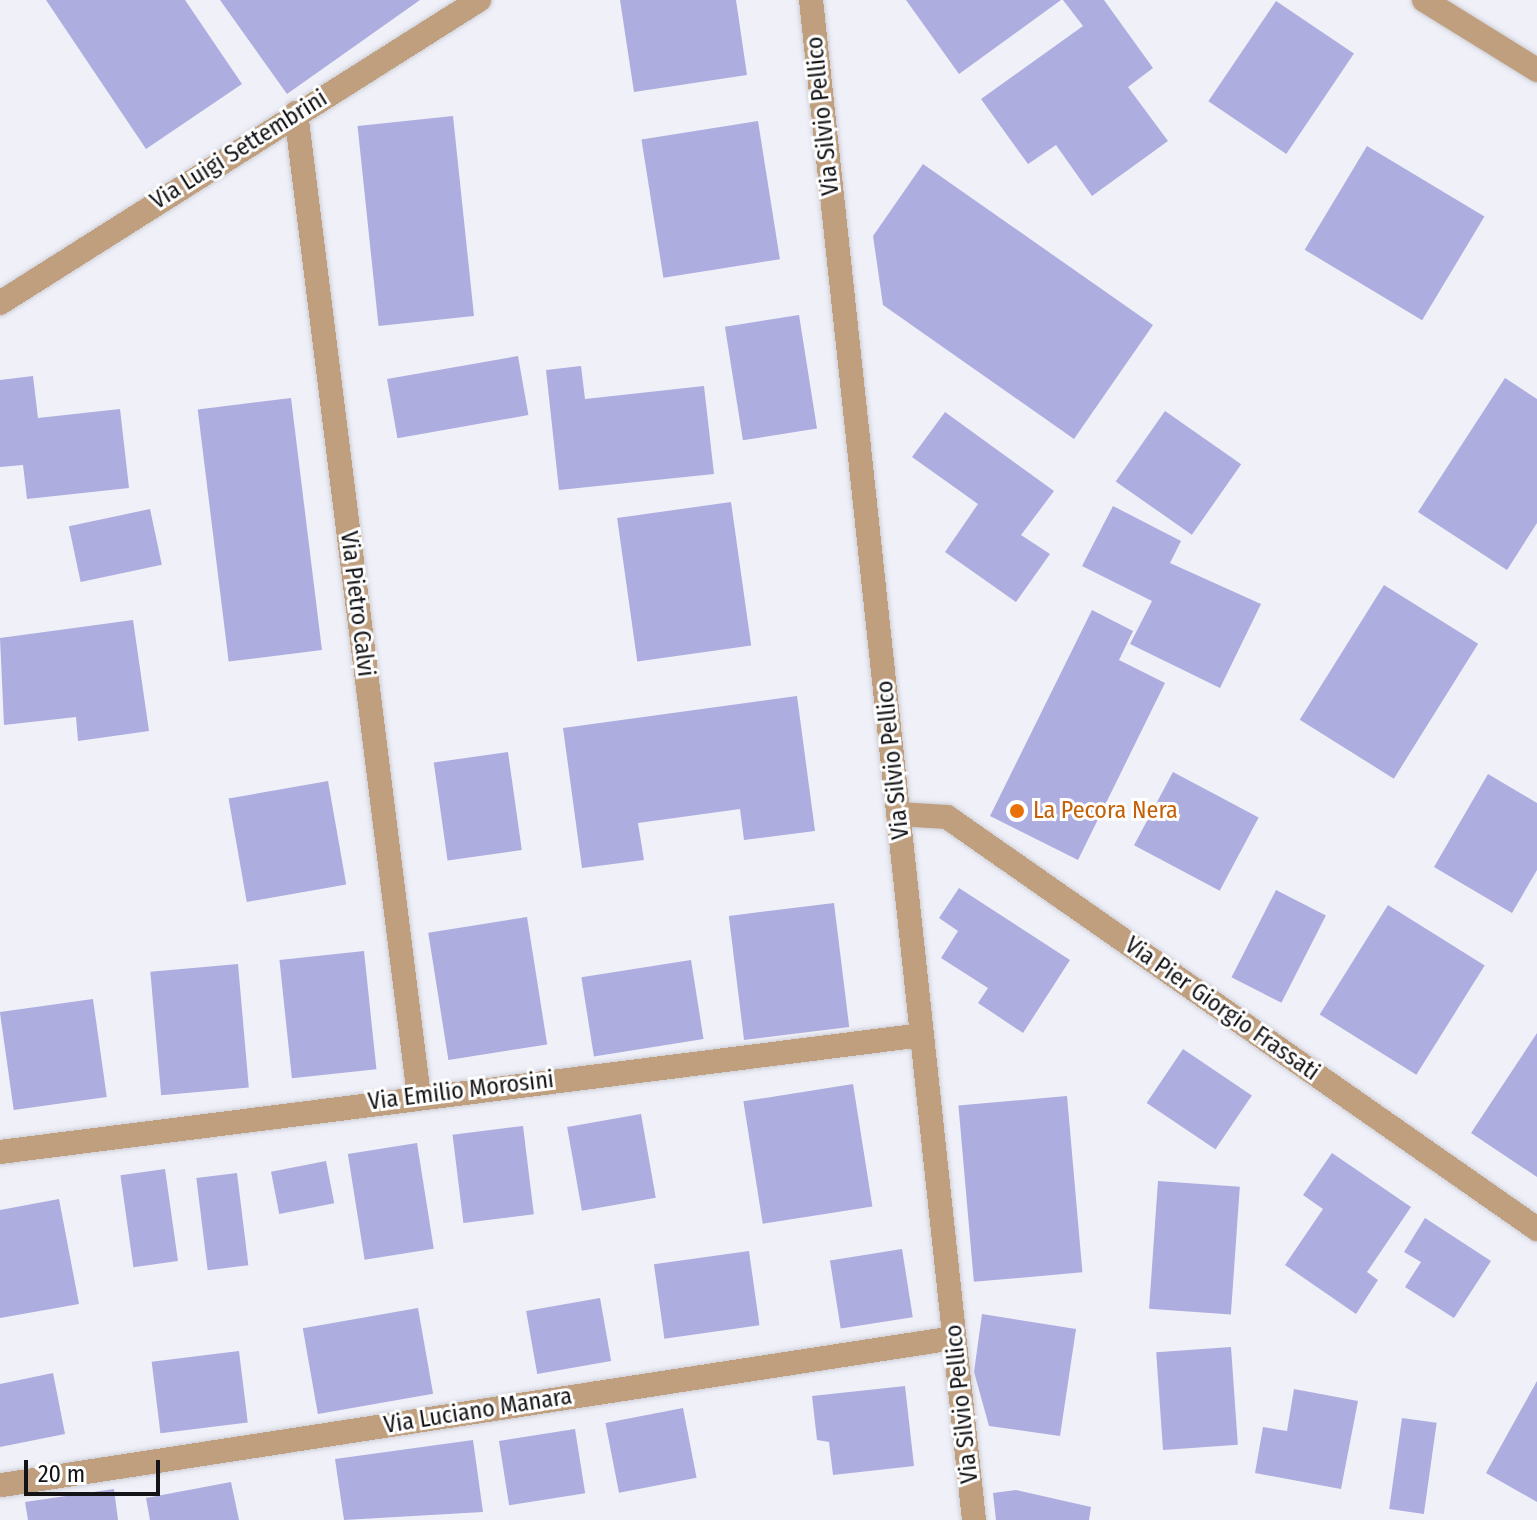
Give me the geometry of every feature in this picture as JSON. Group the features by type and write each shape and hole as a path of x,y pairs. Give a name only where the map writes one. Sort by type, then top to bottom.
{"street":[{"name":"Via Luigi Settembrini","path":"0,303 479,0"},
{"name":"Via Silvio Pellico","path":"811,0 974,1520"},
{"path":"1424,0 1537,70"},
{"name":"Via Pietro Calvi","path":"296,113 419,1096"},
{"name":"Via Pier Giorgio Frassati","path":"898,814 947,817 1537,1229"},
{"name":"Via Emilio Morosini","path":"0,1152 419,1096 922,1035"},
{"name":"Via Luciano Manara","path":"2,1485 954,1338"}],"building":[{"path":"46,0 185,0 242,84 146,149"},
{"path":"220,0 420,0 287,94"},
{"path":"620,0 736,0 747,75 634,92"},
{"path":"906,0 1061,0 959,74"},
{"path":"1063,0 1104,0 1153,68 1128,87 1168,141 1092,196 1056,145 1028,164 981,99 1083,26"},
{"path":"1276,1 1354,54 1286,154 1208,101"},
{"path":"453,116 474,316 379,326 358,126"},
{"path":"758,121 780,259 663,278 641,139"},
{"path":"1367,146 1484,217 1422,320 1305,250"},
{"path":"923,164 1153,325 1074,439 883,305 873,236"},
{"path":"799,315 817,429 743,440 725,327"},
{"path":"518,356 528,415 397,438 387,379"},
{"path":"581,366 585,399 704,386 714,474 559,490 546,370"},
{"path":"33,376 38,418 120,409 129,488 27,499 23,465 0,467 0,380"},
{"path":"1505,378 1537,399 1537,523 1507,570 1418,512"},
{"path":"291,398 322,650 229,662 198,409"},
{"path":"1165,411 1241,464 1192,535 1116,481"},
{"path":"945,412 1054,491 1021,535 1050,554 1016,602 945,552 978,504 912,457"},
{"path":"731,502 751,646 637,662 617,518"},
{"path":"1113,506 1181,541 1170,563 1261,604 1220,688 1130,644 1152,601 1082,566"},
{"path":"150,509 162,565 81,582 69,526"},
{"path":"1384,585 1478,644 1394,779 1300,720"},
{"path":"1092,610 1133,631 1119,660 1165,683 1078,860 990,816"},
{"path":"133,620 149,731 78,741 76,717 4,725 0,638"},
{"path":"797,696 815,831 744,840 740,809 638,823 644,860 582,868 563,728"},
{"path":"508,752 522,850 448,860 434,762"},
{"path":"1173,772 1259,818 1220,891 1134,845"},
{"path":"1488,774 1537,803 1537,870 1512,913 1434,867"},
{"path":"328,781 346,884 247,902 229,799"},
{"path":"959,888 1070,960 1023,1033 978,1003 988,988 941,958 958,931 939,918"},
{"path":"1276,890 1326,915 1281,1003 1232,977"},
{"path":"834,903 849,1027 744,1040 729,916"},
{"path":"1388,905 1485,965 1416,1075 1320,1014"},
{"path":"527,917 547,1044 448,1060 428,933"},
{"path":"364,951 376,1069 292,1078 279,960"},
{"path":"691,960 704,1039 594,1056 581,977"},
{"path":"238,964 249,1088 161,1095 150,972"},
{"path":"93,999 107,1097 14,1110 0,1012"},
{"path":"1537,1033 1537,1177 1471,1133"},
{"path":"1183,1049 1252,1095 1215,1149 1147,1103"},
{"path":"853,1084 872,1206 763,1224 743,1101"},
{"path":"1067,1096 1082,1272 974,1282 958,1105"},
{"path":"641,1114 656,1198 582,1211 567,1127"},
{"path":"523,1126 534,1214 463,1223 453,1135"},
{"path":"417,1143 434,1249 365,1260 348,1154"},
{"path":"1332,1153 1411,1207 1367,1272 1378,1280 1356,1314 1285,1265 1323,1209 1303,1195"},
{"path":"326,1161 334,1203 279,1214 271,1172"},
{"path":"165,1169 178,1261 133,1267 120,1175"},
{"path":"237,1173 248,1265 208,1270 196,1178"},
{"path":"1158,1181 1240,1187 1231,1314 1149,1309"},
{"path":"59,1199 79,1304 0,1318 0,1210"},
{"path":"1425,1218 1491,1261 1454,1318 1405,1287 1421,1262 1404,1252"},
{"path":"902,1249 913,1317 841,1329 830,1260"},
{"path":"749,1251 759,1325 664,1339 654,1264"},
{"path":"600,1298 611,1361 537,1374 526,1311"},
{"path":"418,1308 433,1394 318,1414 303,1328"},
{"path":"982,1314 1076,1329 1060,1436 989,1426 974,1372"},
{"path":"1231,1347 1238,1445 1163,1450 1156,1352"},
{"path":"239,1351 248,1422 160,1433 152,1362"},
{"path":"53,1373 65,1434 0,1447 0,1384"},
{"path":"1537,1381 1537,1502 1486,1473"},
{"path":"905,1386 914,1466 833,1475 829,1442 817,1440 812,1396"},
{"path":"1294,1389 1358,1401 1341,1489 1255,1473 1263,1427 1287,1431"},
{"path":"683,1408 697,1478 619,1493 605,1423"},
{"path":"1402,1418 1437,1423 1424,1514 1389,1509"},
{"path":"575,1429 585,1493 509,1505 499,1441"},
{"path":"473,1440 483,1512 344,1520 335,1459"},
{"path":"231,1482 239,1520 150,1520 146,1498"},
{"path":"114,1489 118,1520 28,1520 25,1502"},
{"path":"1016,1490 1091,1507 1089,1520 996,1520 993,1493"}],"place":[{"name":"La Pecora Nera","path":"1017,811"}]}
